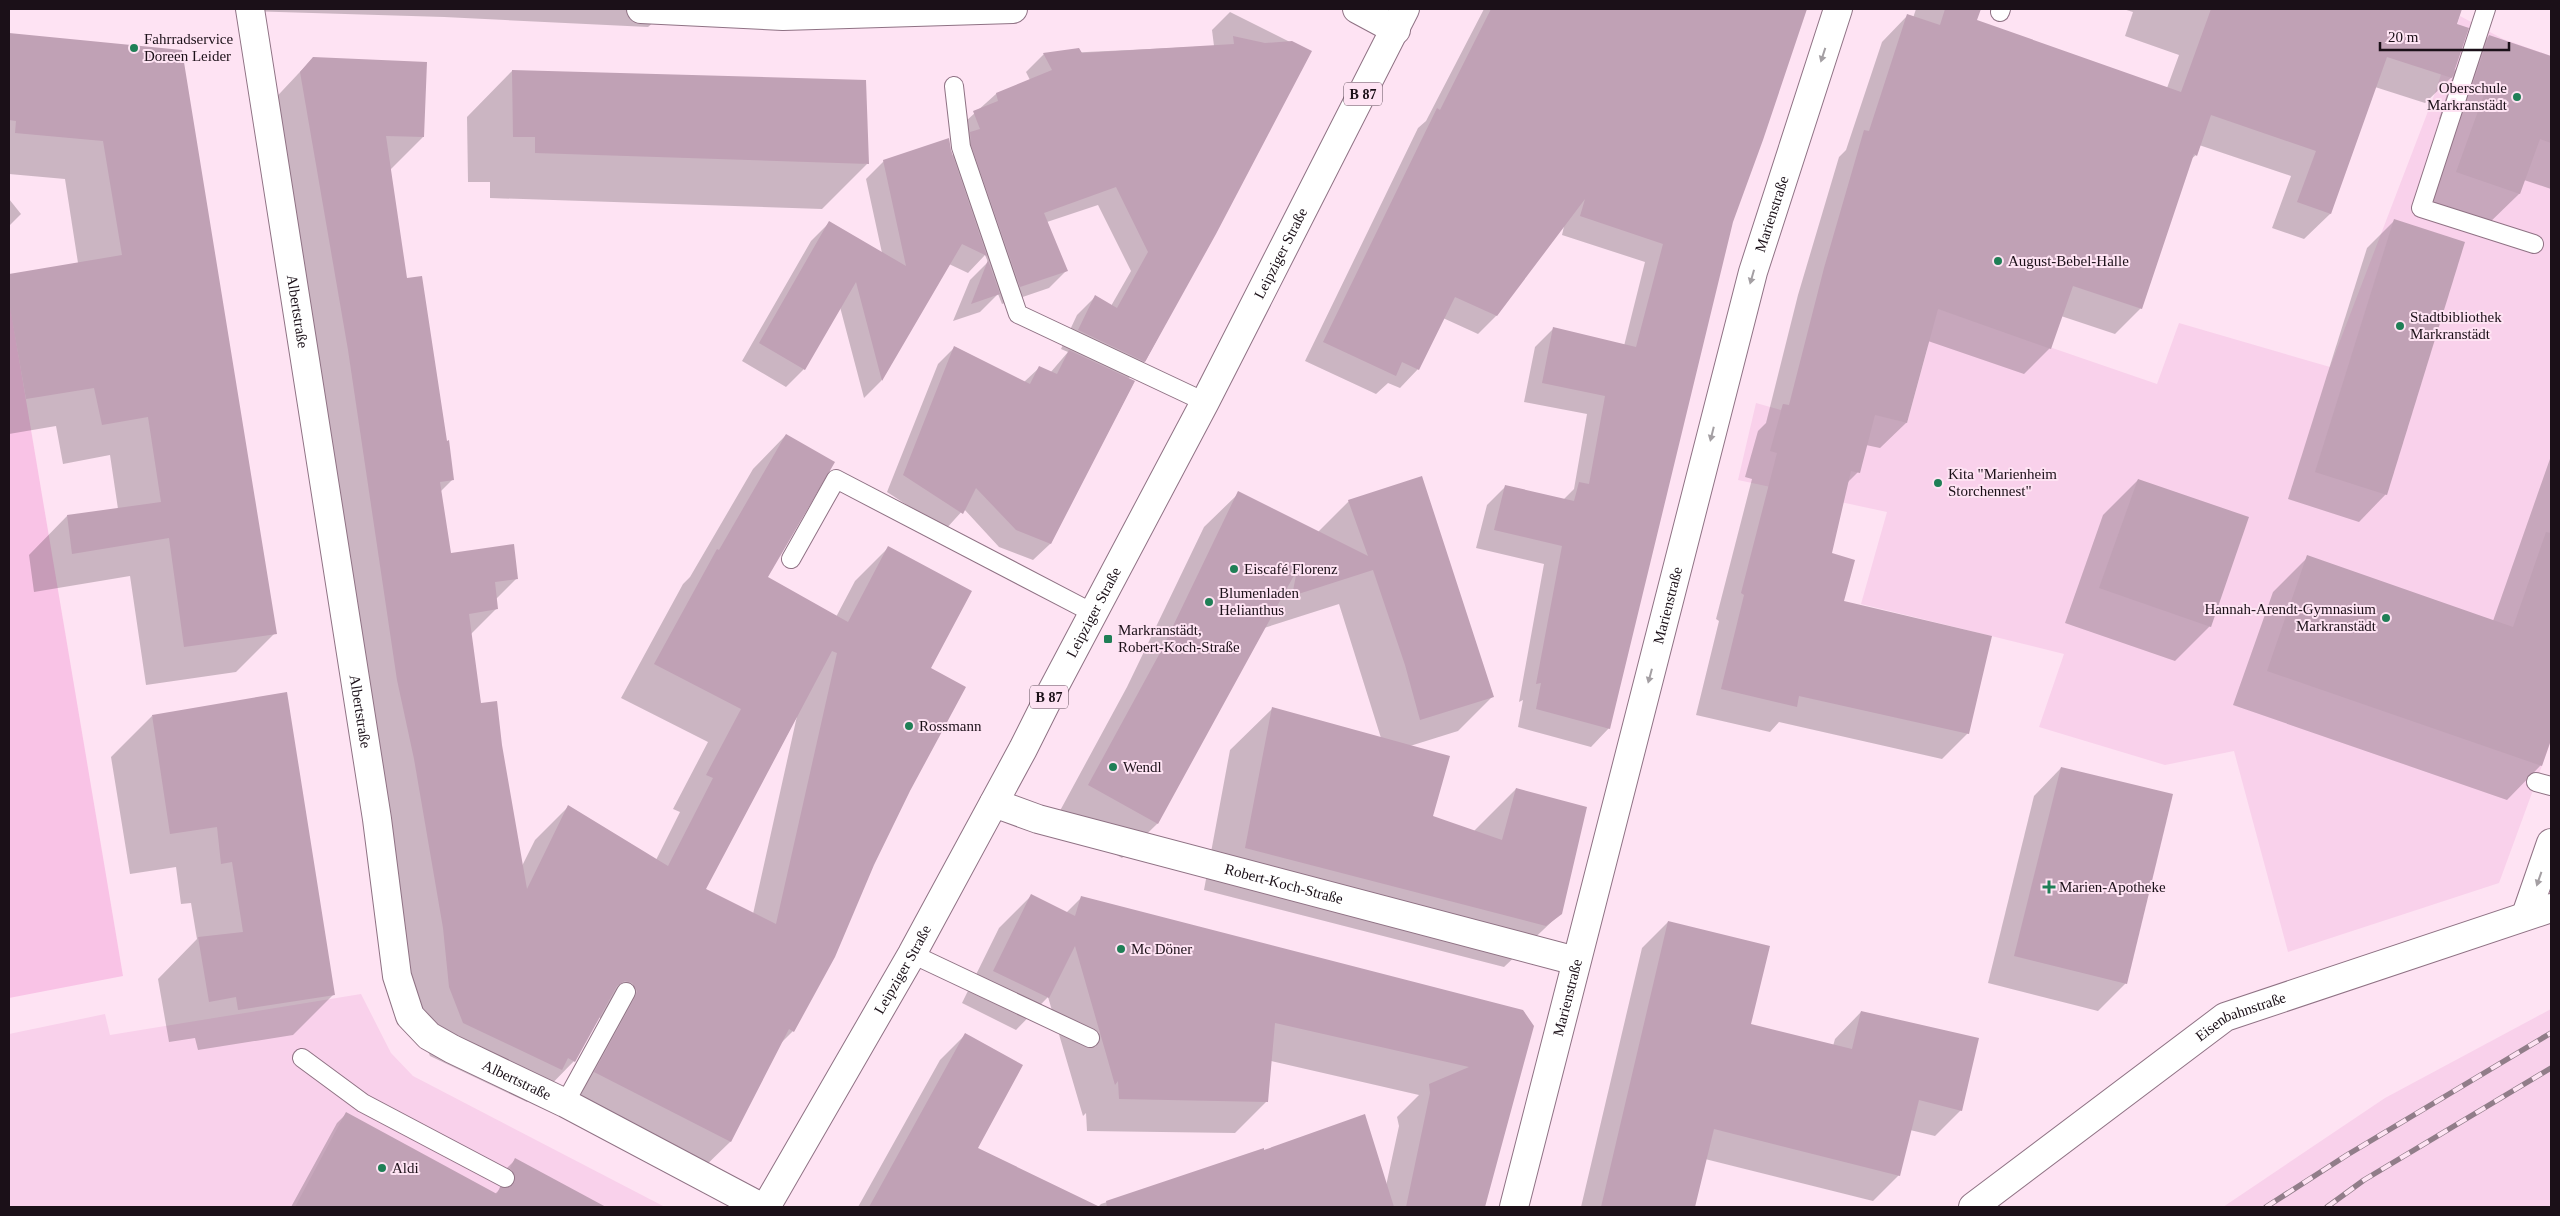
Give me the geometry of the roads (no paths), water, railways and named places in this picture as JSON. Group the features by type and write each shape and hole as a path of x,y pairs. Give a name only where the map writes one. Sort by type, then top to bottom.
{"street":[{"name":"Albertstraße","path":"250,9 377,819 397,976 410,1016 429,1036 565,1103 761,1207"},
{"path":"641,9 783,12 1013,9"},
{"path":"1357,9 1401,19"},
{"name":"Marienstraße","path":"1514,1207 1753,272 1838,9"},
{"name":"Leipziger Straße","path":"766,1207 912,954 994,803 1205,402 1401,19"},
{"name":"Robert-Koch-Straße","path":"994,803 1048,822 1576,961"},
{"path":"2539,912 2551,843"},
{"name":"Eisenbahnstraße","path":"1973,1207 2225,1017 2539,912"}],"lane":[{"path":"2486,9 2421,208 2534,244"},
{"path":"954,86 961,147 1018,314 1205,402"},
{"path":"791,559 836,479 1093,613"},
{"path":"912,954 1090,1038"},
{"path":"565,1103 626,992"},
{"path":"302,1058 363,1103 505,1178"}],"railway":[{"path":"2266,1207 2347,1155 2551,1033"},
{"path":"2327,1207 2364,1180 2551,1068"}],"place":[{"name":"Fahrradservice Doreen Leider","path":"134,48"},
{"name":"Oberschule Markranstädt","path":"2517,97"},
{"name":"August-Bebel-Halle","path":"1998,261"},
{"name":"Stadtbibliothek Markranstädt","path":"2400,326"},
{"name":"Kita \"Marienheim Storchennest\"","path":"1938,483"},
{"name":"Eiscafé Florenz","path":"1234,569"},
{"name":"Blumenladen Helianthus","path":"1209,602"},
{"name":"Hannah-Arendt-Gymnasium Markranstädt","path":"2386,618"},
{"name":"Markranstädt, Robert-Koch-Straße","path":"1108,639"},
{"name":"Rossmann","path":"909,726"},
{"name":"Wendl","path":"1113,767"},
{"name":"Marien-Apotheke","path":"2049,887"},
{"name":"Mc Döner","path":"1121,949"},
{"name":"Aldi","path":"382,1168"}]}
